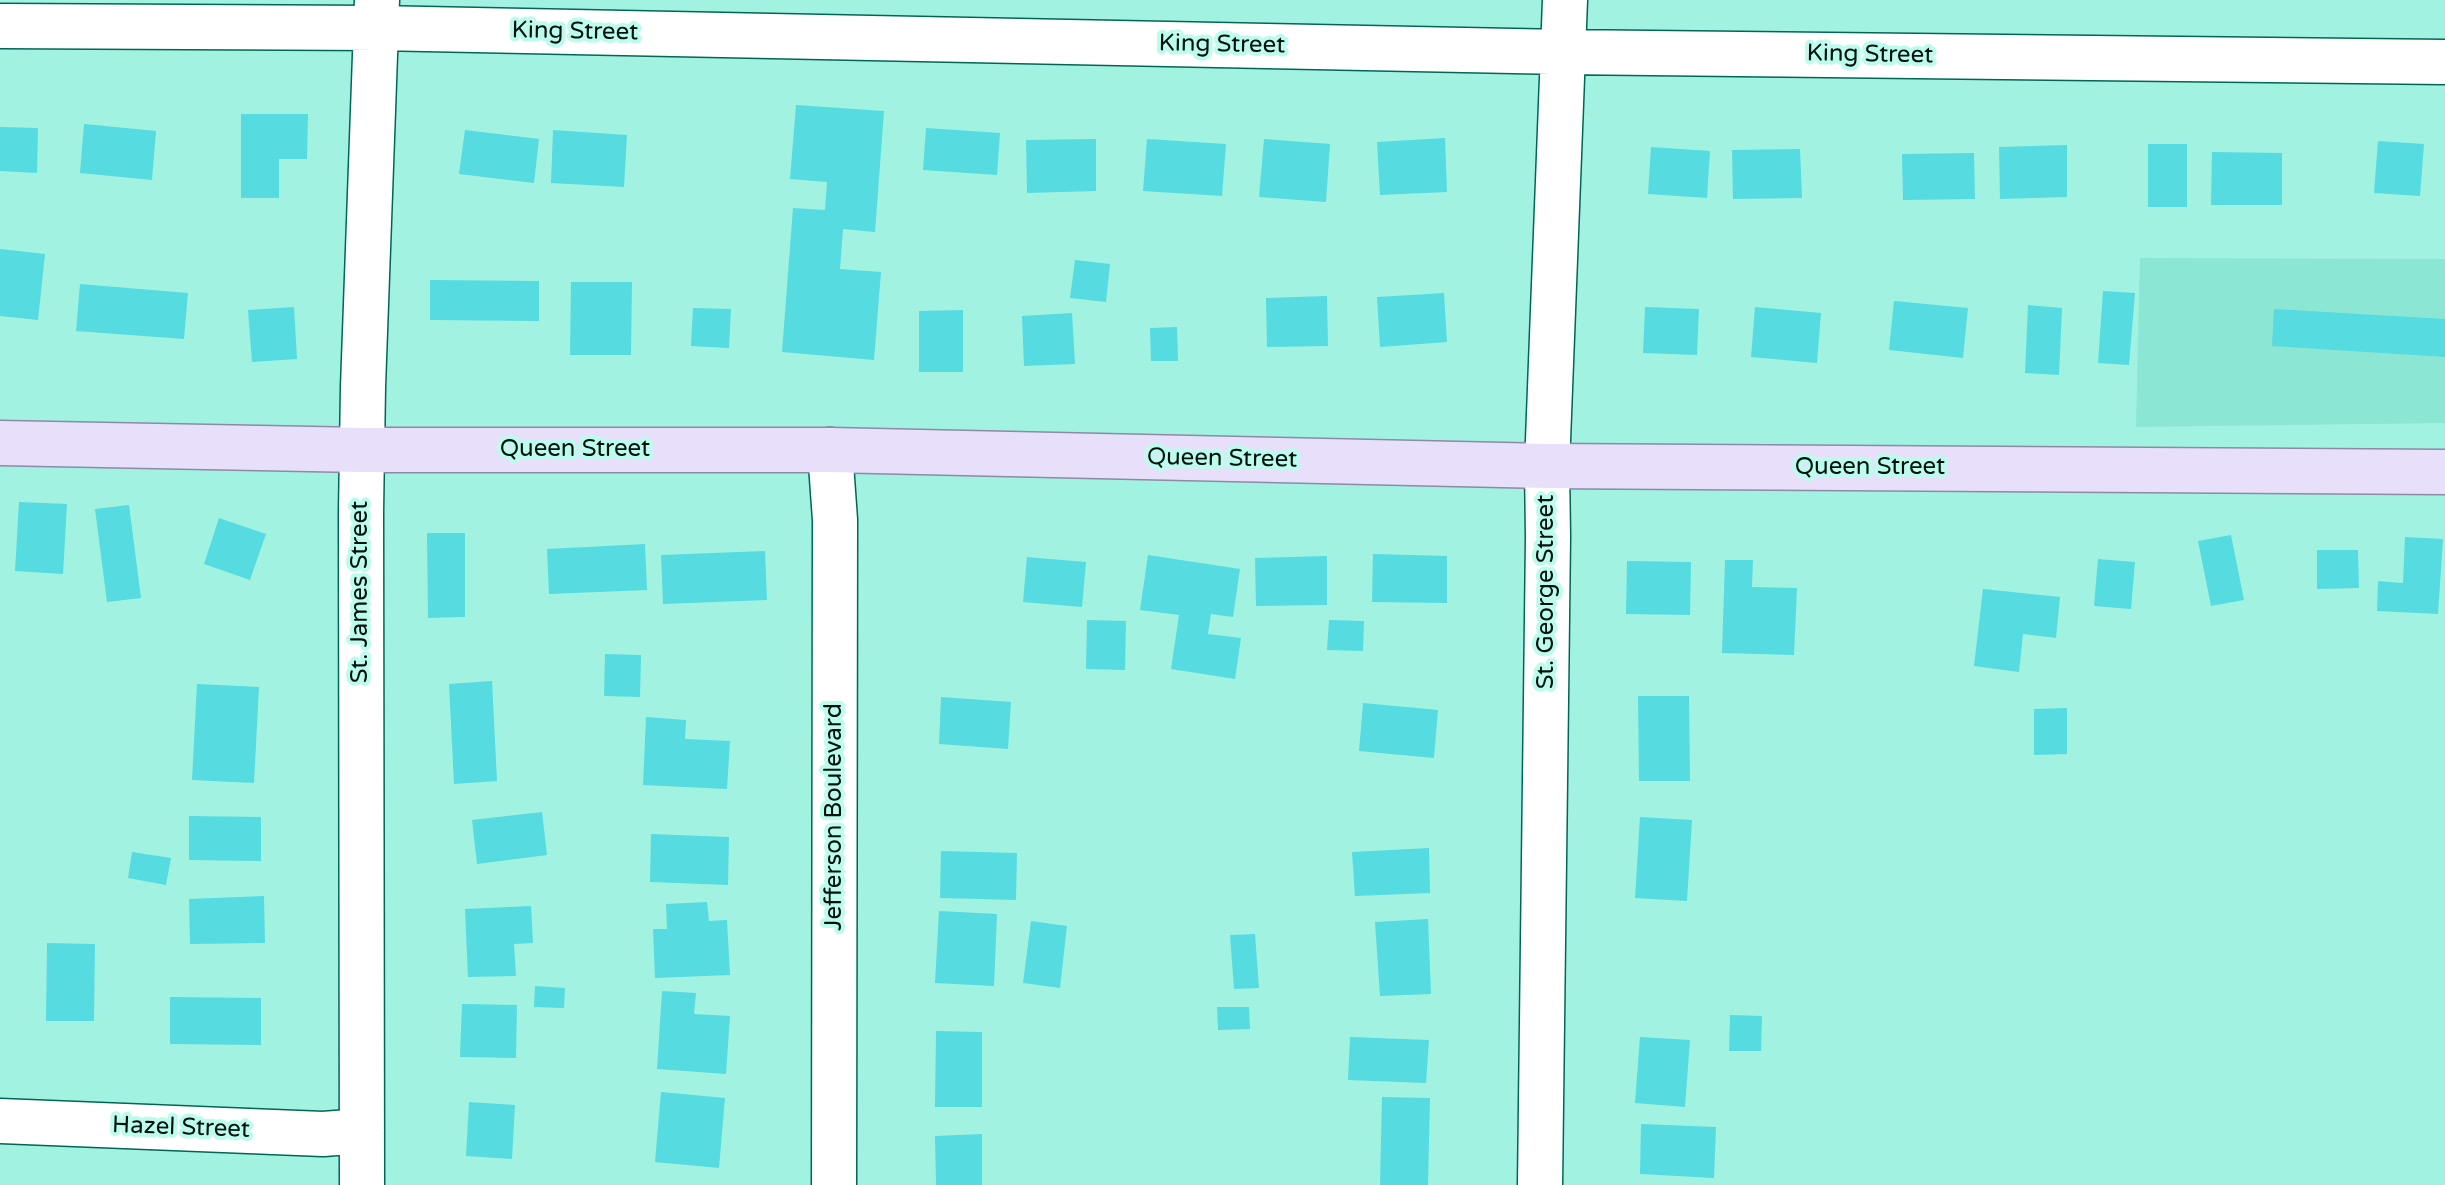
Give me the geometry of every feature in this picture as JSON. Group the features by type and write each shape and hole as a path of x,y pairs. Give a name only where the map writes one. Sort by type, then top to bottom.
{"main road":[{"name":"Queen Street","path":"0,443 362,450 830,450 1547,466 2445,472"}],"street":[{"name":"St. George Street","path":"1540,1185 1547,466 1565,0"},
{"name":"King Street","path":"0,26 377,14 1563,52 2445,62"},
{"name":"St. James Street","path":"362,1185 362,450 377,14"},
{"name":"Jefferson Boulevard","path":"830,450 835,520 834,1185"},
{"name":"Hazel Street","path":"0,1121 323,1134 362,1131"}],"shaded area":[{"path":"2140,258 2445,259 2445,423 2136,427"}],"building":[{"path":"796,105 884,111 875,232 843,229 840,269 881,272 874,360 782,352 793,208 825,210 827,182 790,179"},
{"path":"241,114 308,114 307,159 279,159 279,198 241,198"},
{"path":"84,124 156,131 152,180 80,173"},
{"path":"0,127 38,128 37,173 0,171"},
{"path":"926,128 1000,133 997,175 923,170"},
{"path":"465,130 539,139 534,183 459,174"},
{"path":"553,130 627,135 624,187 551,183"},
{"path":"1445,138 1447,192 1380,195 1377,142"},
{"path":"1096,139 1096,191 1027,193 1026,140"},
{"path":"1147,139 1226,144 1222,196 1143,191"},
{"path":"1264,139 1330,144 1326,202 1259,197"},
{"path":"2378,141 2424,144 2420,196 2374,193"},
{"path":"2148,144 2187,144 2187,207 2148,207"},
{"path":"2067,145 2067,197 2000,199 1999,147"},
{"path":"1651,147 1710,151 1707,198 1648,194"},
{"path":"1800,149 1802,198 1733,199 1732,150"},
{"path":"2212,152 2282,153 2282,205 2211,205"},
{"path":"1974,153 1975,199 1903,200 1902,154"},
{"path":"0,249 45,254 38,320 0,316"},
{"path":"1075,260 1110,264 1106,302 1070,298"},
{"path":"430,280 539,281 539,321 430,320"},
{"path":"571,282 632,282 631,355 570,355"},
{"path":"80,284 188,293 184,339 76,331"},
{"path":"2103,291 2135,293 2129,365 2098,363"},
{"path":"1444,293 1447,342 1380,347 1377,297"},
{"path":"1327,296 1328,346 1267,347 1266,298"},
{"path":"1894,301 1968,308 1963,358 1889,350"},
{"path":"2028,305 2062,308 2059,375 2025,373"},
{"path":"294,307 297,359 252,362 248,310"},
{"path":"1645,307 1699,309 1697,355 1643,353"},
{"path":"1755,307 1821,313 1817,363 1751,357"},
{"path":"693,308 731,309 729,348 691,346"},
{"path":"2274,309 2445,319 2445,357 2272,346"},
{"path":"963,310 963,372 919,372 919,311"},
{"path":"1072,313 1075,364 1024,366 1022,316"},
{"path":"1177,327 1178,361 1151,361 1150,328"},
{"path":"19,502 67,504 63,574 15,571"},
{"path":"129,505 141,598 107,602 95,509"},
{"path":"219,518 266,534 250,580 204,564"},
{"path":"427,533 465,533 465,617 428,618"},
{"path":"2231,535 2244,600 2211,606 2198,541"},
{"path":"2405,537 2443,539 2438,614 2377,611 2378,581 2403,583"},
{"path":"645,544 647,590 549,594 547,549"},
{"path":"2317,550 2358,550 2359,588 2317,589"},
{"path":"765,551 767,600 663,604 661,555"},
{"path":"1373,554 1447,556 1447,603 1372,602"},
{"path":"1148,555 1240,569 1233,617 1211,614 1208,634 1241,638 1235,679 1171,669 1179,615 1140,610"},
{"path":"1327,556 1327,605 1256,606 1255,558"},
{"path":"1027,557 1086,562 1082,607 1023,602"},
{"path":"2098,559 2135,562 2131,609 2094,606"},
{"path":"1725,560 1753,560 1752,587 1797,588 1794,655 1722,653"},
{"path":"1627,561 1691,562 1690,615 1626,614"},
{"path":"1983,589 2060,597 2056,638 2023,634 2019,672 1974,666"},
{"path":"1087,620 1126,621 1125,670 1086,669"},
{"path":"1329,620 1364,621 1363,651 1327,650"},
{"path":"605,654 641,655 640,697 604,696"},
{"path":"492,681 497,781 454,784 449,684"},
{"path":"197,684 259,687 254,783 192,780"},
{"path":"1638,696 1689,696 1690,781 1639,781"},
{"path":"941,697 1011,702 1008,749 939,744"},
{"path":"1363,703 1438,710 1434,758 1359,751"},
{"path":"2067,708 2067,754 2034,755 2034,709"},
{"path":"646,717 686,720 685,739 730,741 727,789 643,785"},
{"path":"542,812 547,855 477,864 472,820"},
{"path":"189,816 261,817 261,861 189,860"},
{"path":"1640,817 1692,820 1687,901 1635,898"},
{"path":"651,834 729,837 728,885 650,882"},
{"path":"1429,848 1430,893 1355,896 1352,852"},
{"path":"941,851 1017,853 1016,900 940,898"},
{"path":"132,852 171,858 166,885 128,878"},
{"path":"264,896 265,943 190,944 189,899"},
{"path":"707,902 709,921 727,920 730,975 655,978 653,929 667,929 666,904"},
{"path":"531,906 533,943 514,944 516,976 468,977 465,909"},
{"path":"939,911 997,914 994,986 935,983"},
{"path":"1428,919 1431,994 1380,996 1375,922"},
{"path":"1031,921 1067,926 1060,988 1023,983"},
{"path":"1255,934 1259,988 1234,989 1230,935"},
{"path":"47,943 95,944 94,1021 46,1021"},
{"path":"535,986 565,988 564,1008 534,1007"},
{"path":"662,991 696,993 694,1014 730,1016 726,1074 657,1069"},
{"path":"170,997 261,998 261,1045 170,1044"},
{"path":"462,1004 517,1005 516,1058 460,1057"},
{"path":"1217,1007 1249,1007 1250,1029 1218,1030"},
{"path":"1730,1015 1762,1016 1761,1051 1729,1051"},
{"path":"936,1031 982,1032 982,1107 935,1107"},
{"path":"1350,1037 1429,1040 1426,1083 1348,1080"},
{"path":"1640,1037 1690,1040 1685,1107 1635,1103"},
{"path":"661,1092 725,1098 719,1168 655,1162"},
{"path":"1382,1097 1430,1098 1428,1185 1380,1185"},
{"path":"469,1102 515,1105 512,1159 466,1156"},
{"path":"1641,1124 1716,1127 1714,1178 1640,1174"},
{"path":"982,1134 982,1185 936,1185 935,1136"}]}
